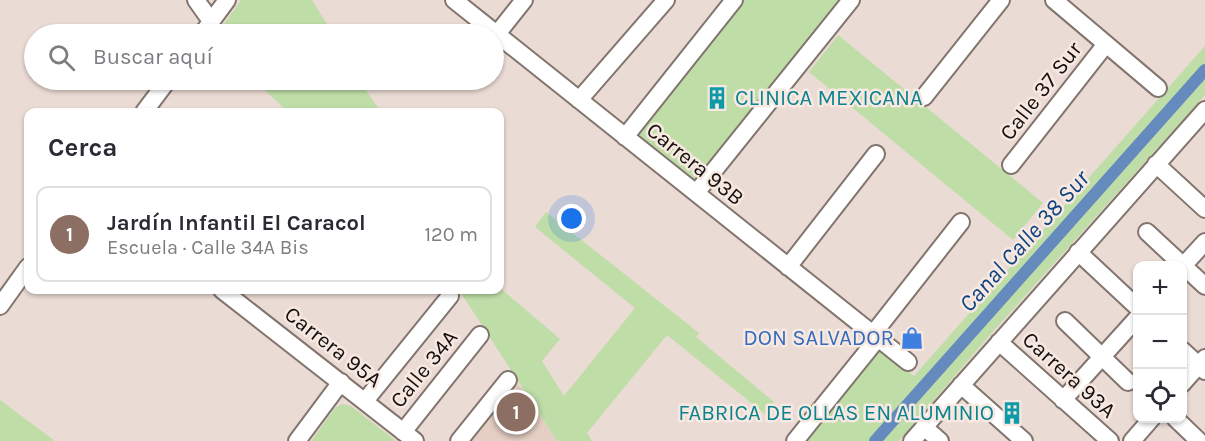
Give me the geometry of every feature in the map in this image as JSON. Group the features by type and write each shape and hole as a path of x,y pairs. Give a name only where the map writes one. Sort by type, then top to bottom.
{"street":[{"path":"196,0 205,24"},
{"path":"209,24 227,0"},
{"name":"Carrera 93B","path":"454,0 484,24"},
{"path":"504,25 524,0"},
{"path":"579,100 666,0"},
{"path":"625,137 735,0"},
{"path":"696,193 850,0"},
{"path":"924,98 1001,0"},
{"path":"1054,0 1158,87"},
{"name":"Carrera 93B","path":"504,40 908,362"},
{"name":"Calle 37 Sur","path":"1011,165 1106,44"},
{"path":"147,108 160,90"},
{"path":"912,441 1205,110"},
{"path":"788,267 876,154"},
{"path":"1156,164 1205,209"},
{"path":"795,441 961,222"},
{"path":"1147,231 1177,261"},
{"path":"1187,262 1205,242"},
{"path":"1078,252 1133,305"},
{"path":"1187,270 1205,286"},
{"path":"0,306 24,273"},
{"name":"Carrera 95A","path":"227,294 409,436"},
{"path":"365,401 450,296"},
{"path":"1065,321 1128,382"},
{"path":"1063,400 1133,322"},
{"name":"Calle 34A","path":"409,436 480,335"},
{"name":"Carrera 93A","path":"999,342 1110,441"},
{"path":"1187,354 1203,365 1187,379"},
{"path":"459,441 508,380"},
{"path":"297,441 341,382"},
{"path":"961,385 1024,441"},
{"path":"1132,441 1148,423"},
{"path":"1179,423 1199,441"},
{"path":"924,427 940,441"}],"shaded area":[{"path":"518,383 557,441 471,441"}],"green space":[{"path":"241,0 312,0 327,24 224,24"},
{"name":"CLINICA MEXICANA","path":"742,0 844,0 696,184 634,134"},
{"path":"838,35 1043,203 1013,240 809,72"},
{"path":"1205,46 1205,95 989,336 899,441 801,441 878,347 914,376"},
{"path":"265,90 366,90 378,108 284,108"},
{"path":"546,212 699,333 696,337 774,402 765,414 667,335 587,433 592,441 557,441 462,294 504,294 504,291 560,339 542,361 564,396 635,308 535,227"},
{"path":"0,400 55,441 0,441"},
{"path":"342,404 351,406 396,441 311,441 335,408"}],"waterway":[{"name":"Canal Calle 38 Sur","path":"875,441 1205,70"}],"place":[{"name":"CLINICA MEXICANA","path":"717,98"},
{"name":"DON SALVADOR","path":"912,338"},
{"name":"Jardín Infantil El Caracol","path":"516,412"},
{"name":"FABRICA DE OLLAS EN ALUMINIO","path":"1012,413"}]}
